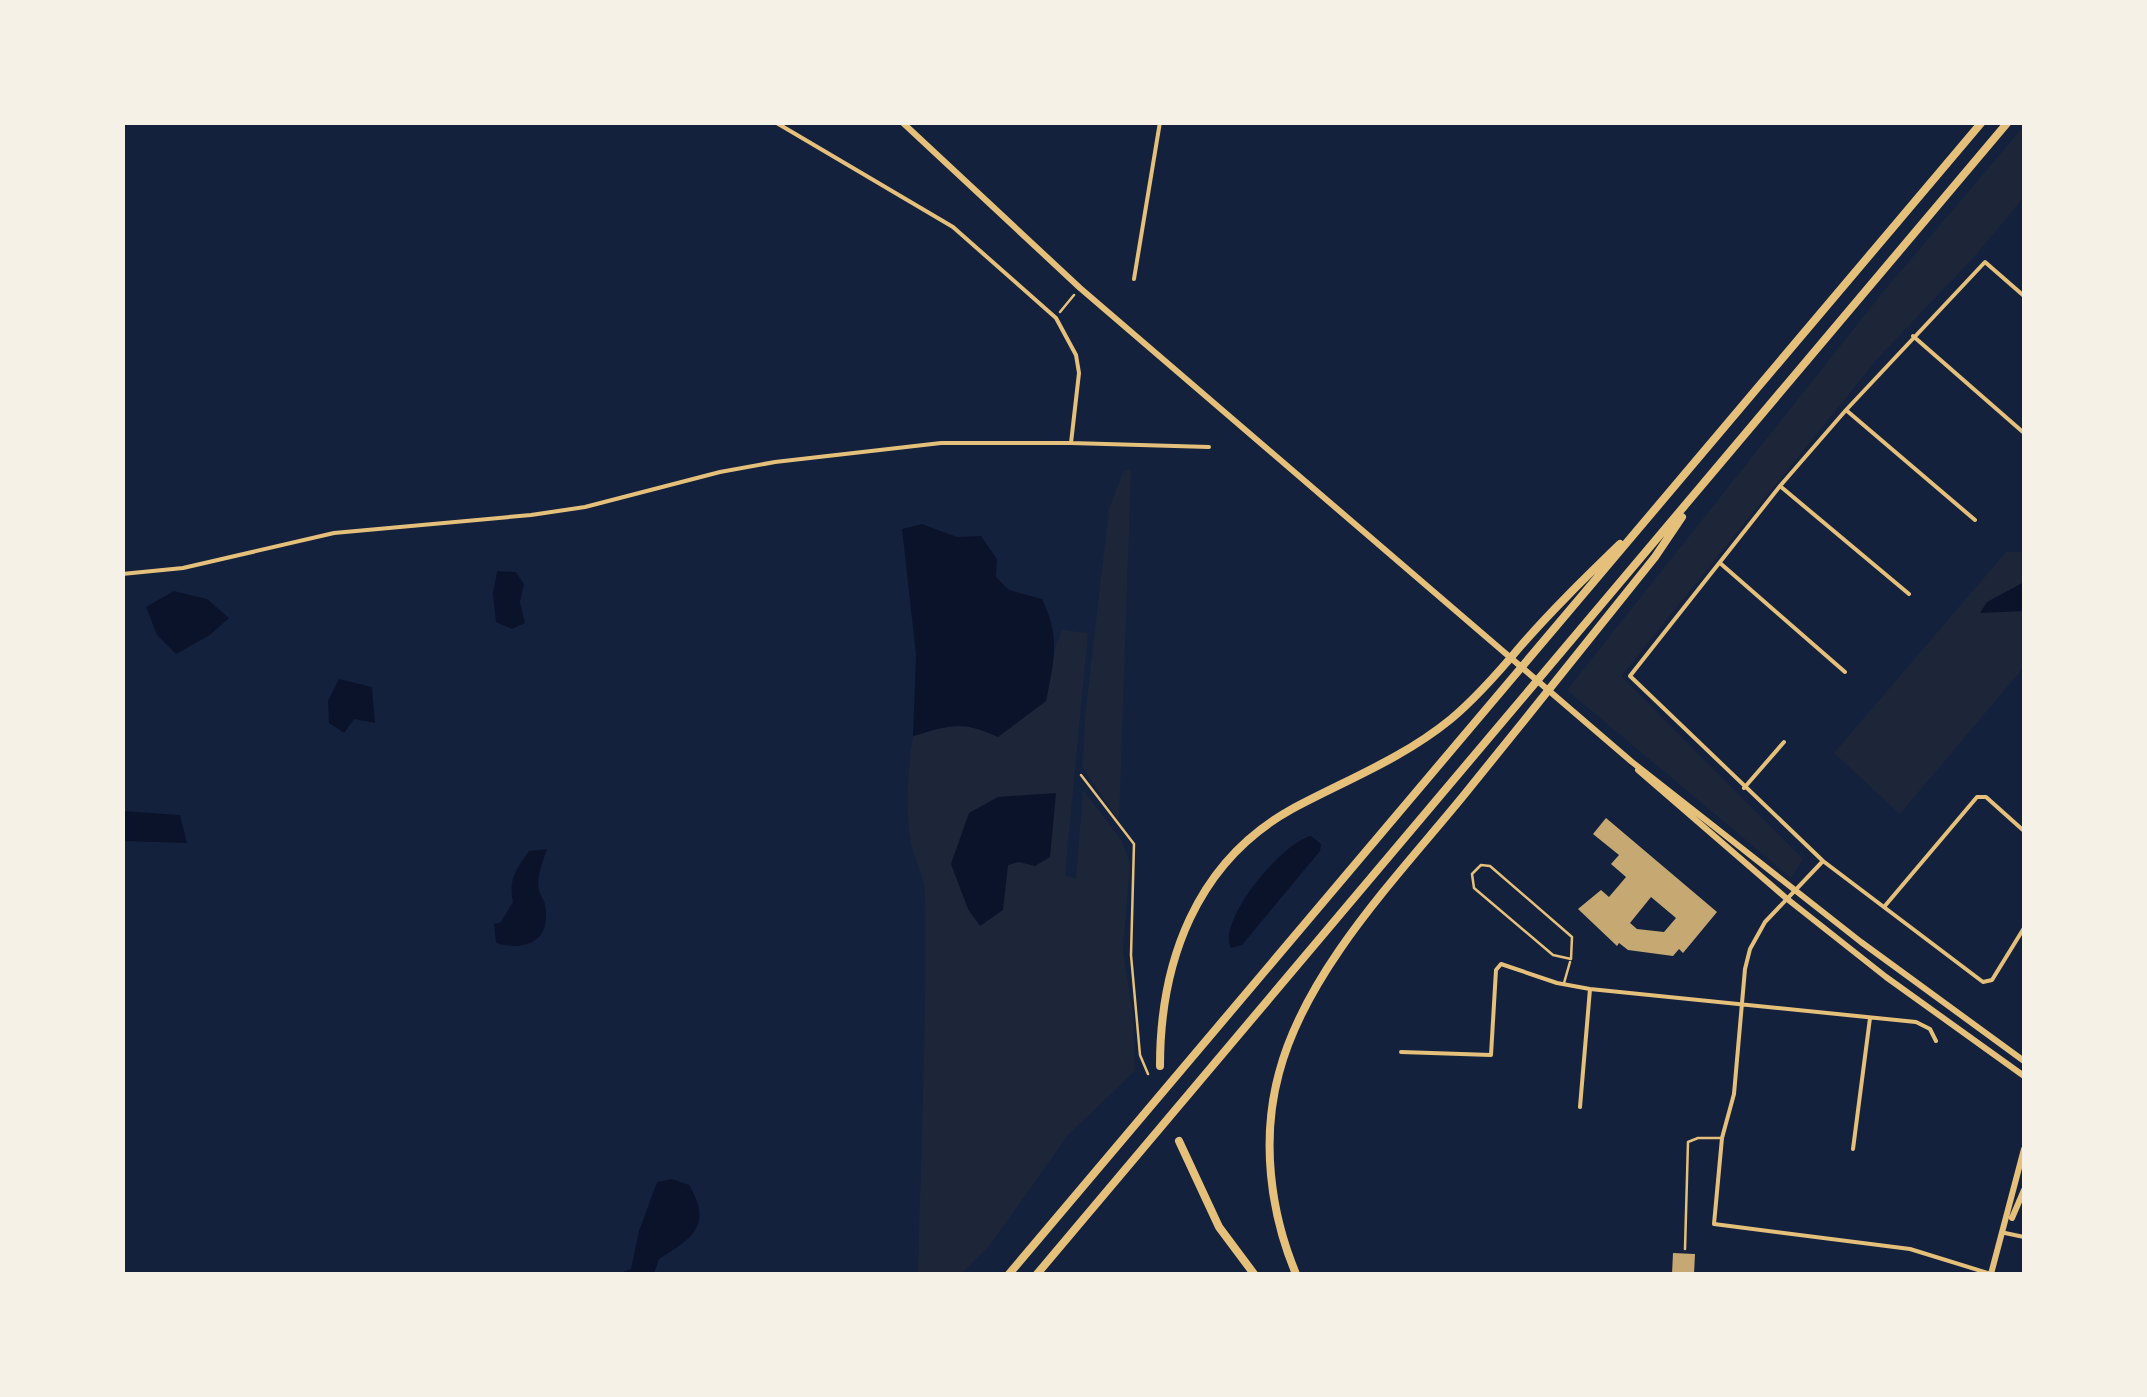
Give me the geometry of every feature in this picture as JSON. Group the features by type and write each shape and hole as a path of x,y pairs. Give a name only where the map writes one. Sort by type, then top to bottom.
{"highway":[{"path":"1009,1274 1982,122"},
{"path":"1037,1274 2008,122"},
{"path":"1296,1274 1285,1249 1269,1161 1278,1074 1292,1034 1353,933 1655,557 1707,481"},
{"path":"1160,1066 1165,988 1179,942 1198,902 1226,863 1254,836 1290,811 1412,748 1453,717 1578,584 1649,517"},
{"path":"1179,1141 1219,1227 1254,1274"}],"main road":[{"path":"902,122 1080,288 1632,762 1950,1010 2024,1060"},
{"path":"1632,762 1650,782 1786,898 1886,977 2024,1076"},
{"path":"1991,1274 2024,1149"},
{"path":"2020,1199 2024,1182"},
{"path":"2005,1232 2024,1190"}],"street":[{"path":"776,122 954,227 1056,318 1076,355 1080,374 1070,442"},
{"path":"1134,280 1160,122"},
{"path":"2024,296 1985,262 1780,486 1630,676 1823,861 1983,982 1992,980 2024,928"},
{"path":"1914,336 2024,433"},
{"path":"1846,410 1975,520"},
{"path":"122,574 183,568 334,534 585,507 775,462 940,443 1208,447"},
{"path":"1780,486 1910,594"},
{"path":"1719,562 1845,672"},
{"path":"1744,788 1784,742"},
{"path":"1884,907 1977,797 1986,797 2024,830"},
{"path":"1823,861 1765,922 1750,949 1734,1094 1722,1138 1714,1224 1906,1248 1991,1274"},
{"path":"1401,1052 1491,1054 1498,964 1563,985 1590,989 1916,1022 1930,1028 1936,1041"},
{"path":"1580,1107 1590,989"},
{"path":"1853,1149 1870,1018"},
{"path":"2005,1232 2024,1237"}],"lane":[{"path":"1563,985 1570,960 1572,936 1490,866 1475,868 1471,880 1474,888 1553,955 1570,960"},
{"path":"1685,1249 1688,1142 1722,1138"}],"path":[{"path":"1056,318 1080,288"},
{"path":"1081,775 1134,844 1132,968 1140,1055 1148,1074"}],"shaded area":[{"path":"2024,126 2024,197 1974,257 1878,358 1621,676 1803,859 1791,878 1567,690 1883,292"},
{"path":"1131,469 1119,821 1083,768 1085,717 1109,509 1123,472"},
{"path":"922,524 957,537 981,536 997,559 996,577 1009,590 1042,599 1048,613 1054,649 1046,701 998,737 956,726 913,736 916,655 902,529"},
{"path":"2006,552 2024,552 2024,667 1900,814 1834,753"},
{"path":"497,571 516,572 524,584 520,602 525,623 512,629 496,622 493,594"},
{"path":"2024,582 2024,611 1980,613 1987,602"},
{"path":"174,591 207,599 229,618 210,635 176,654 157,635 146,607"},
{"path":"1062,630 1088,633 1065,875 1076,879 1083,790 1122,841 1130,864 1123,952 1133,1015 1135,1071 1068,1135 990,1245 961,1274 918,1274 925,894 908,817 913,736 956,726 998,736 1046,701"},
{"path":"339,679 372,687 375,723 354,719 344,733 329,723 328,701"},
{"path":"1056,793 1050,857 1035,866 1019,862 1008,865 1003,910 980,926 968,909 951,864 969,813 998,797"},
{"path":"122,811 180,815 187,843 123,841"},
{"path":"1311,836 1321,844 1320,851 1242,945 1231,948 1233,920 1254,884 1284,852"},
{"path":"547,849 538,880 545,927 527,944 496,943 494,924 501,922 513,902 512,881 517,869 529,851"},
{"path":"672,1179 689,1185 696,1199 696,1229 659,1259 654,1274 618,1274 631,1269 639,1231 657,1182"}],"building":[{"path":"1606,818 1717,912 1683,953 1679,949 1673,956 1628,950 1619,943 1617,946 1578,909 1601,890 1609,897 1626,877 1611,864 1619,855 1593,834","holes":["1651,897 1676,918 1664,932 1637,929 1630,923"]},
{"path":"1673,1253 1695,1254 1694,1274 1672,1274"}]}
